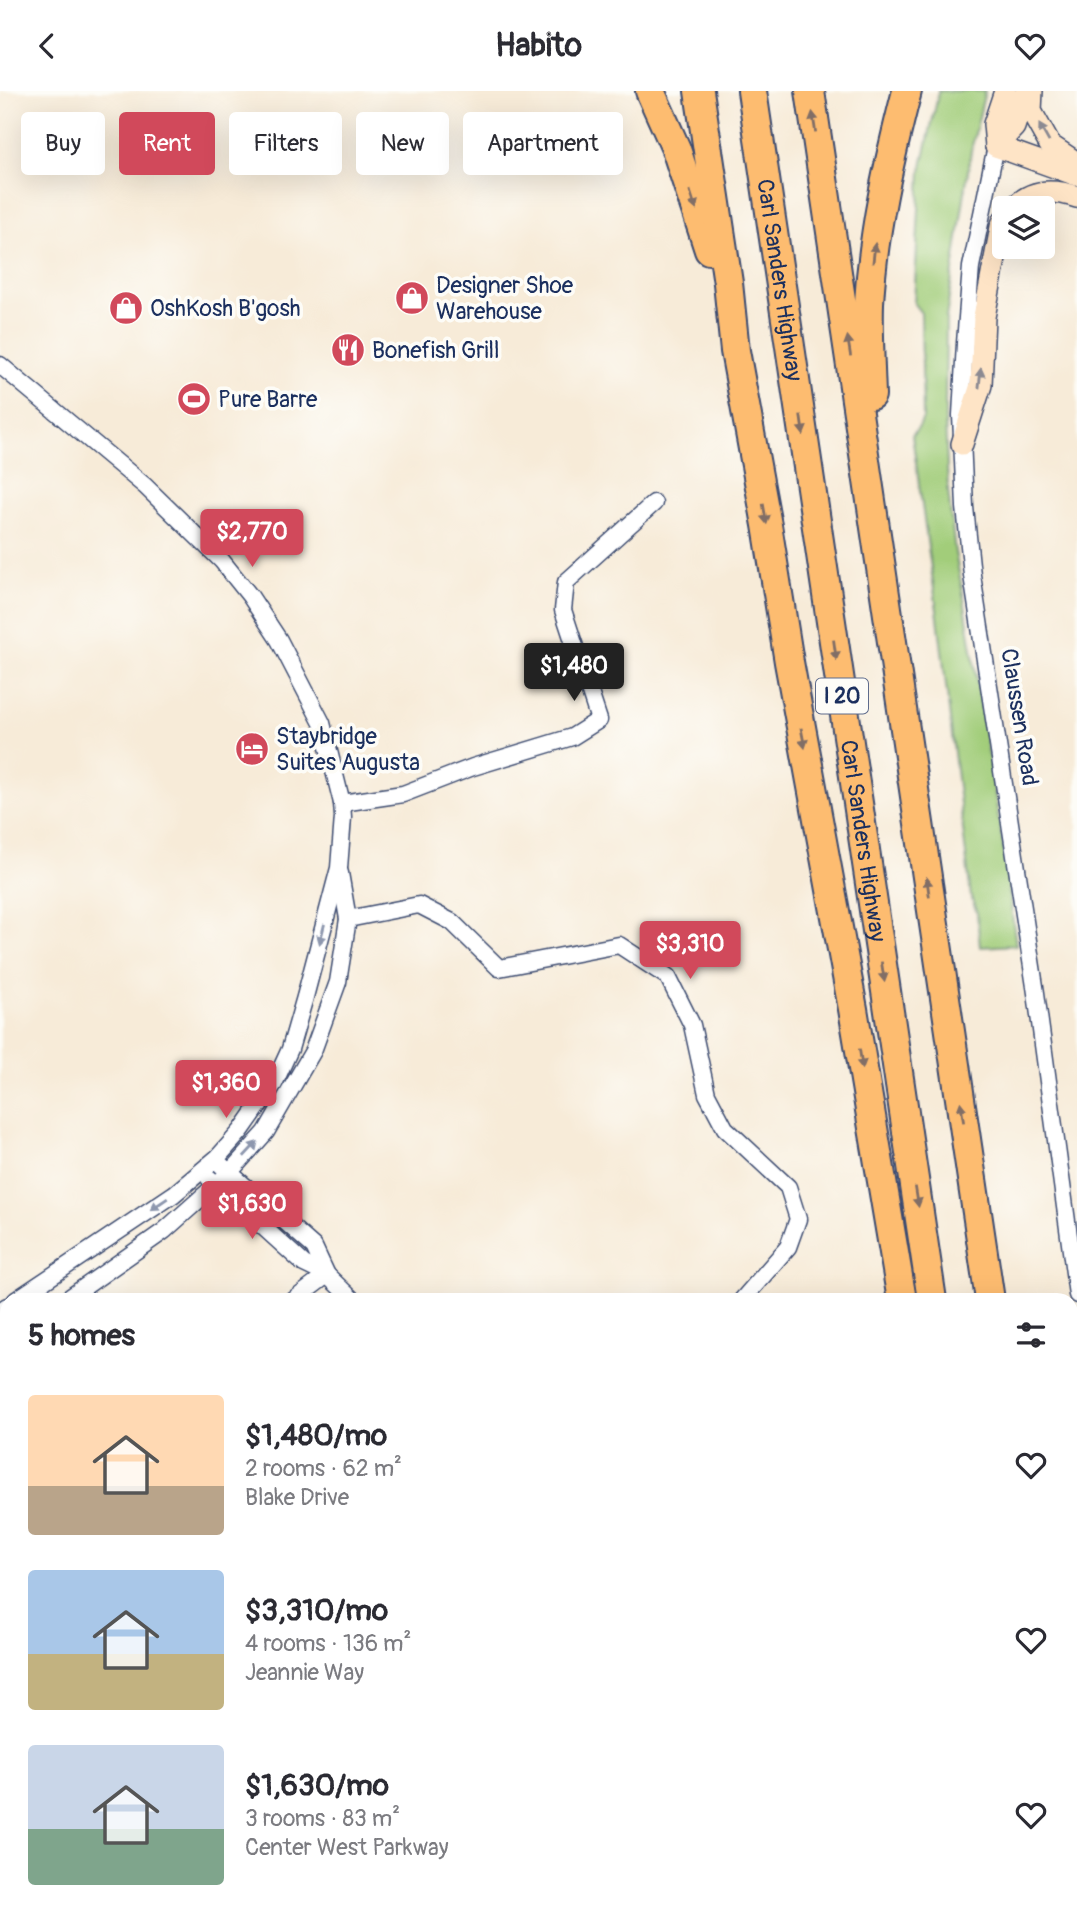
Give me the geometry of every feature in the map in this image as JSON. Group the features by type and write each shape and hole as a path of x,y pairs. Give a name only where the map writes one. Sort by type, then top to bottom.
{"highway":[{"path":"650,91 676,149 694,203 736,351"},
{"path":"699,91 736,351 901,1293"},
{"name":"Carl Sanders Highway","path":"752,91 931,1293"},
{"name":"I 20","path":"810,91 989,1293"},
{"path":"876,541 869,304 879,210 906,91"}],"street":[{"name":"Claussen Road","path":"1005,91 994,124 996,146 971,267 961,415 965,507 972,575 1036,993 1077,1288"},
{"name":"Claussen Road","path":"996,146 1014,127 1026,91"},
{"path":"1032,91 1031,111 1050,145 1077,163"},
{"path":"996,146 1077,176"},
{"path":"1029,196 1042,191 1077,197"},
{"path":"962,444 981,385 984,317 994,259"},
{"path":"0,366 145,486 222,561 250,596 279,640 322,723 342,803 339,868 306,997 290,1049 274,1084 241,1131 215,1159 174,1195 27,1293"},
{"path":"342,803 403,794 473,767 572,737 599,720 563,610 565,582 654,503"},
{"path":"76,1293 164,1231 229,1173 266,1132 313,1051 338,982 348,919 339,868"},
{"path":"348,919 419,905 452,922 499,968 619,945 668,978 692,1025 707,1094 719,1117 725,1128 788,1187 798,1219 788,1247 749,1293"},
{"path":"215,1159 314,1247 327,1275"},
{"path":"201,1171 304,1264 327,1275 346,1293"},
{"path":"303,1293 327,1275"}],"green space":[{"path":"939,91 985,91 971,151 946,318 945,418 948,490 955,552 1004,852 1016,945 980,947 977,913 971,897 938,617 912,435 923,418 921,313 914,304 921,171"}],"place":[{"name":"Designer Shoe Warehouse","path":"412,298"},
{"name":"OshKosh B'gosh","path":"126,308"},
{"name":"Bonefish Grill","path":"348,350"},
{"name":"Pure Barre","path":"194,399"},
{"name":"Staybridge Suites Augusta","path":"252,749"}]}
